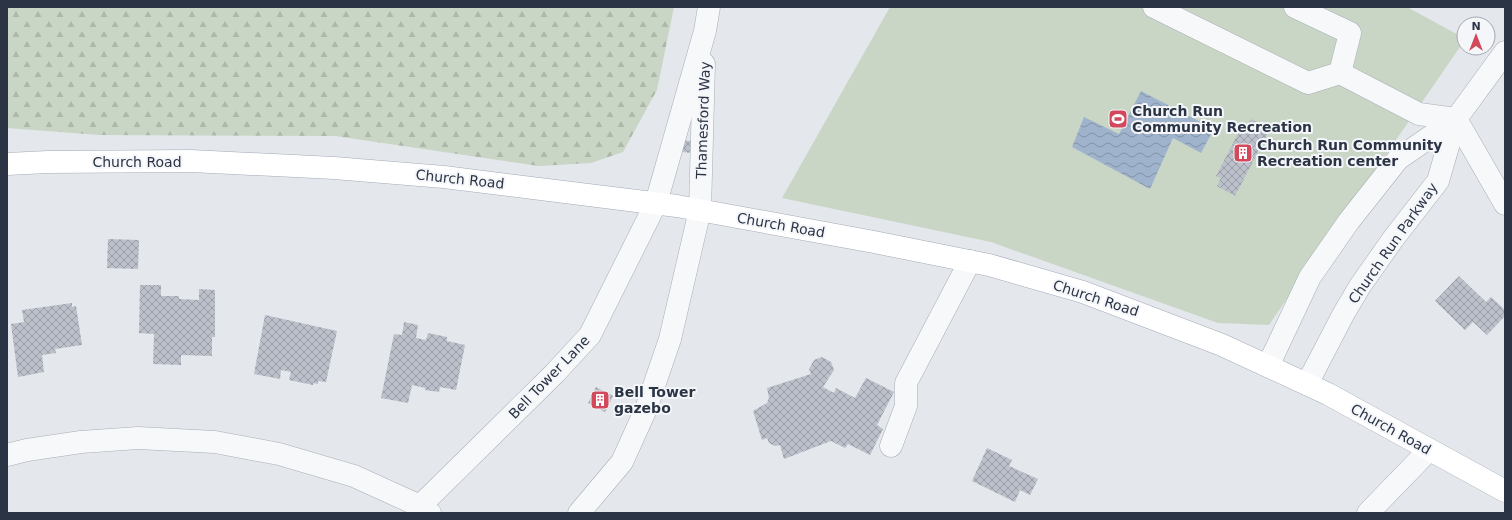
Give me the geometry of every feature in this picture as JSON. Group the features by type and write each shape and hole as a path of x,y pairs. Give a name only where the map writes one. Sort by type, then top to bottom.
{"main road":[{"name":"Church Road","path":"7,164 48,162 191,161 334,168 444,177 656,203 700,210 874,242 989,266 1083,292 1222,345 1328,394 1505,491"}],"street":[{"name":"Thamesford Way","path":"656,203 705,31 709,7"},
{"path":"1154,7 1308,83 1340,73 1419,114 1456,119 1505,204"},
{"path":"1295,7 1350,33 1340,73"},
{"name":"Thamesford Way","path":"700,210 705,31"},
{"name":"Church Run Parkway","path":"1268,366 1310,277 1349,221 1398,159 1456,119 1505,52"},
{"name":"Church Run Parkway","path":"1307,384 1360,286 1393,239 1438,181 1456,119"},
{"name":"Bell Tower Lane","path":"425,510 590,335 656,203"},
{"path":"579,513 622,462 646,409 670,339 700,210"},
{"path":"891,446 906,406 906,383 970,262"},
{"path":"7,455 27,450 81,442 131,438 215,442 278,454 354,476 425,510"},
{"path":"1368,513 1429,450"}],"green space":[{"path":"7,7 674,7 657,90 623,152 591,163 539,166 335,136 99,135 7,128"},
{"name":"Church Run Community Recreation","path":"890,7 1407,7 1456,34 1456,53 1269,325 1218,323 991,242 782,198"}],"water":[{"path":"1141,91 1214,129 1201,153 1173,138 1150,189 1072,147 1084,117 1119,134"}],"building":[{"name":"Church Run Community Recreation center","path":"1251,119 1270,129 1235,196 1217,186 1221,178 1216,176 1243,124 1247,126"},
{"path":"684,140 695,142 693,153 682,152"},
{"path":"108,239 139,240 138,269 107,268"},
{"path":"1459,276 1486,302 1491,297 1505,310 1505,316 1487,335 1473,322 1465,330 1435,301"},
{"path":"140,285 161,285 161,296 179,296 179,299 199,300 199,289 215,290 215,337 212,337 212,356 181,355 181,365 153,364 154,334 139,333"},
{"path":"72,303 72,307 76,306 82,345 55,349 56,353 42,355 44,372 18,377 11,324 24,322 22,310"},
{"path":"265,315 337,331 326,382 318,381 318,384 313,383 313,385 289,380 291,372 281,370 280,379 254,374"},
{"path":"404,322 418,325 416,338 426,340 428,333 447,337 447,341 465,345 456,390 440,387 439,392 425,390 425,388 412,385 408,403 381,398 394,334 402,335"},
{"path":"822,357 831,362 834,370 823,387 834,393 836,388 855,398 866,378 894,392 877,425 883,429 870,455 848,444 845,448 831,441 784,459 780,445 775,446 769,443 767,438 762,440 753,411 767,403 769,398 767,388 811,374 809,369 814,360"},
{"name":"Bell Tower gazebo","path":"596,387 613,396 605,412 588,403"},
{"path":"987,448 1012,460 1009,466 1038,479 1030,495 1020,490 1015,502 972,481"}],"place":[{"name":"Church Run Community Recreation","path":"1118,119"},
{"name":"Church Run Community Recreation center","path":"1243,153"},
{"name":"Bell Tower gazebo","path":"600,400"}]}
